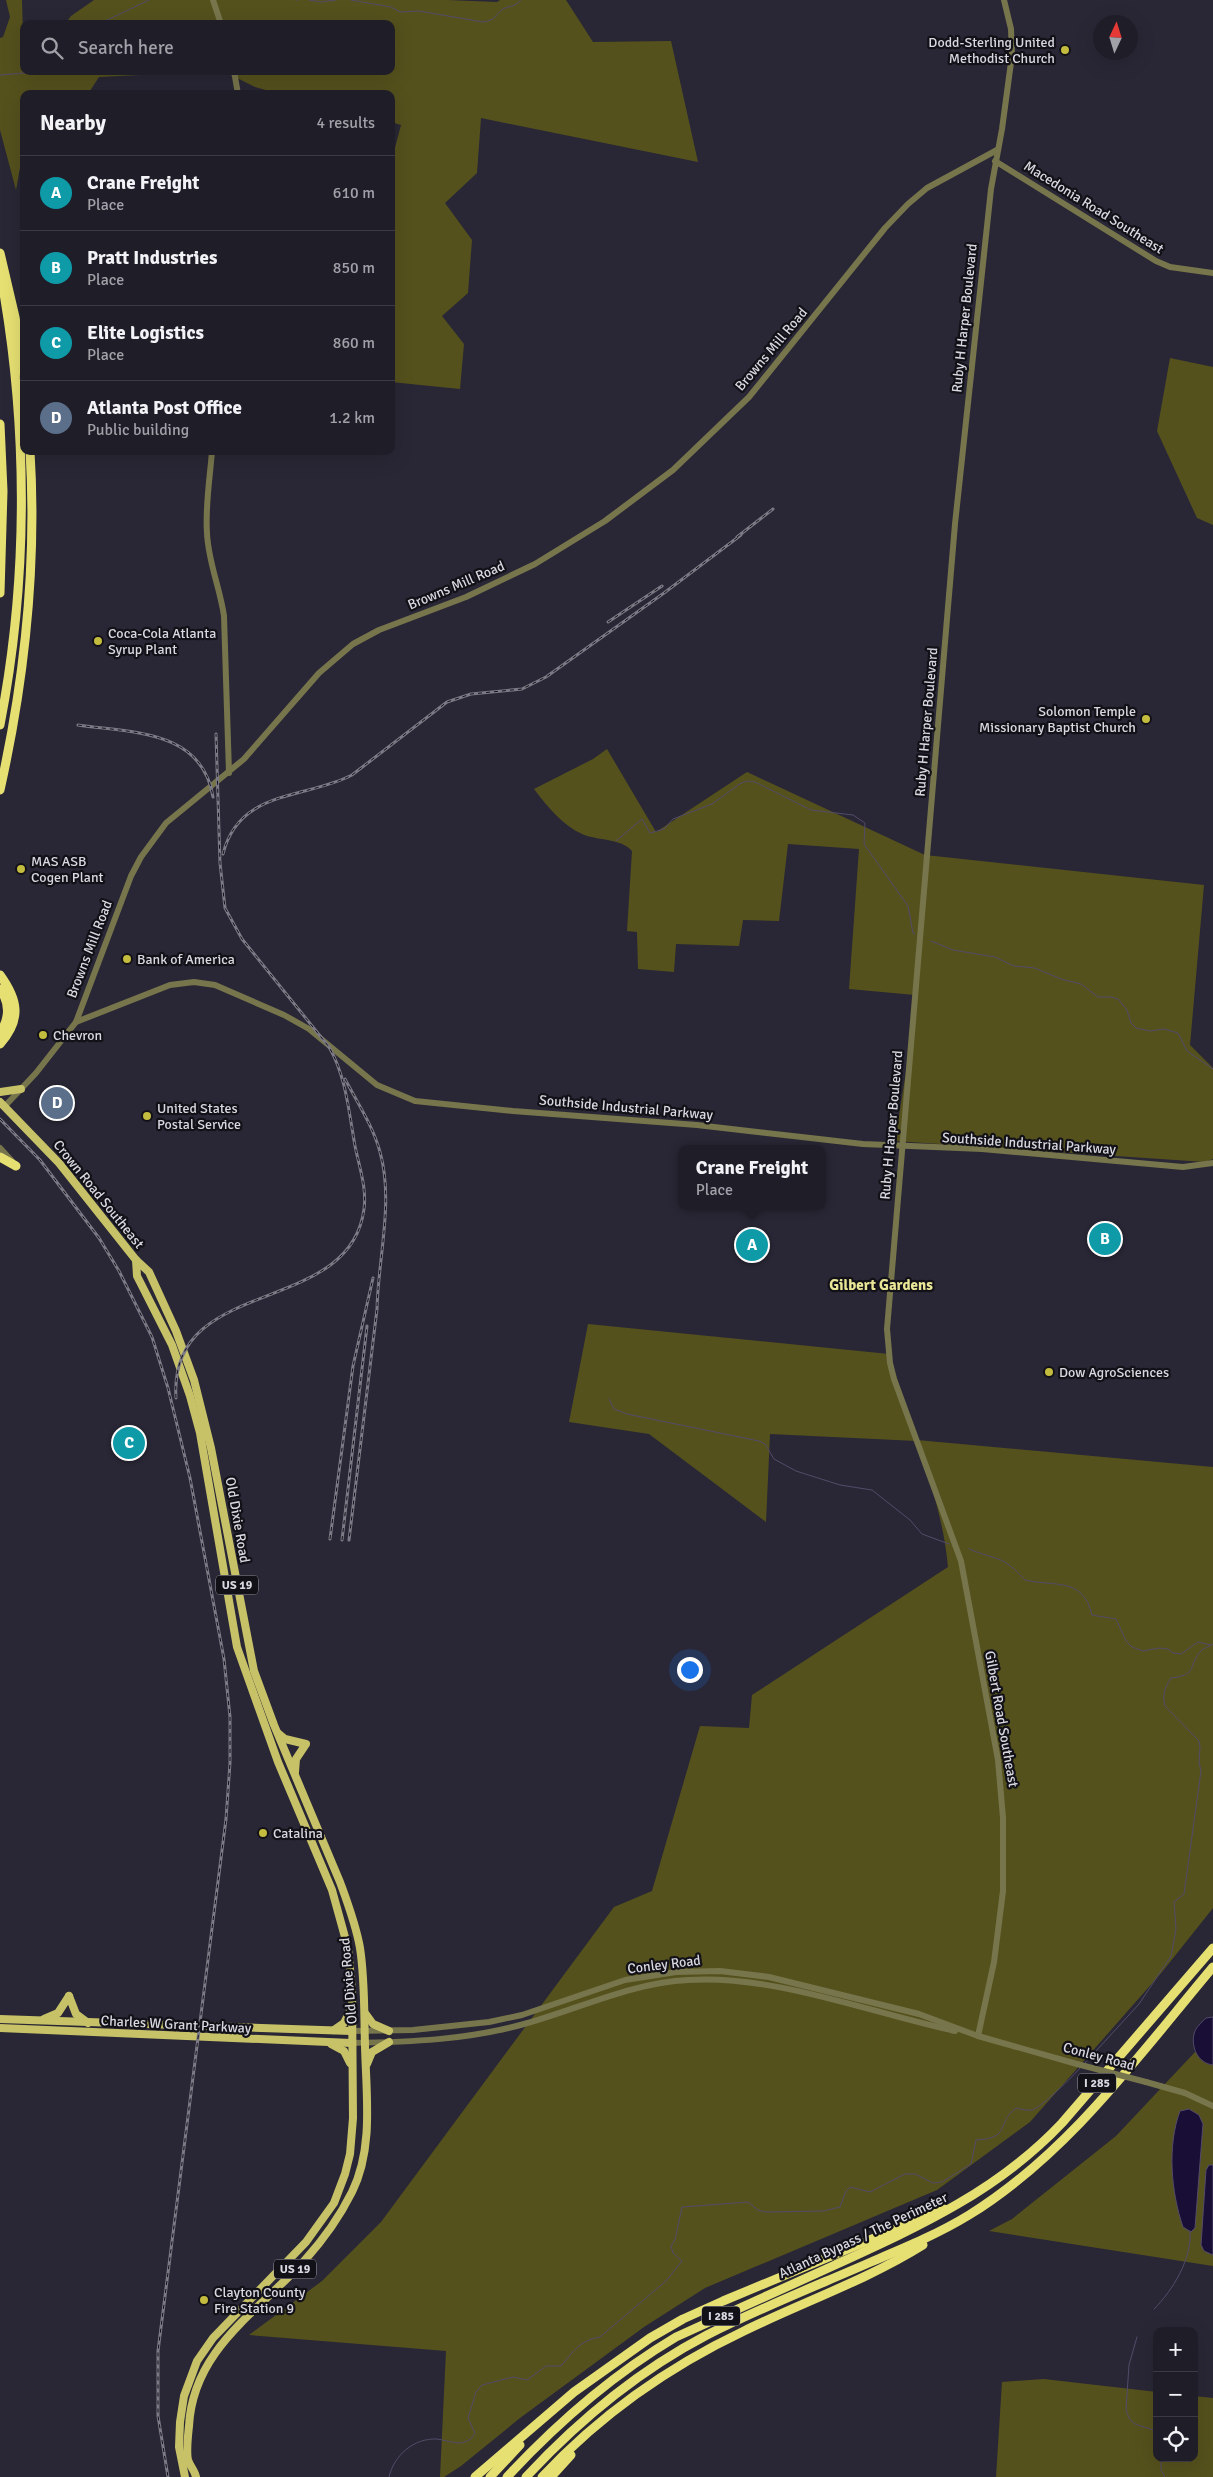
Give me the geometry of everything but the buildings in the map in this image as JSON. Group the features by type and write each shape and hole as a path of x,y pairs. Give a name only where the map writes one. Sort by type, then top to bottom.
{"highway":[{"path":"0,253 15,317 20,350"},
{"path":"0,271 16,381 20,461 20,547 10,656 0,725"},
{"path":"0,424 2,522 0,592"},
{"path":"0,790 18,705 27,632 32,530 30,455"},
{"path":"0,533 2,522"},
{"path":"0,691 4,667 10,656"},
{"path":"0,975 12,994 16,1009 11,1030 0,1044"},
{"path":"0,989 8,1009 6,1022 0,1033"},
{"path":"0,1157 16,1166"},
{"name":"Atlanta Bypass / The Perimeter","path":"507,2477 578,2406 627,2368 668,2342 915,2229 966,2201 1014,2168 1044,2142 1213,1948"},
{"name":"Atlanta Bypass / The Perimeter","path":"526,2477 563,2438 601,2405 670,2356 728,2325 952,2225 995,2198 1054,2149 1143,2050 1213,1967"},
{"path":"475,2477 600,2372 650,2338 683,2319 928,2214 966,2201"},
{"path":"542,2477 594,2428 646,2386 694,2357 909,2253 952,2225"},
{"path":"490,2477 546,2417"},
{"path":"551,2477 594,2428"}],"main road":[{"path":"0,1092 21,1089"},
{"name":"Crown Road Southeast","path":"2,1104 59,1162 136,1260 149,1272 176,1331 204,1416"},
{"name":"Crown Road Southeast","path":"136,1260 137,1276 172,1345 195,1415"},
{"name":"Old Dixie Road","path":"185,2477 179,2447 181,2410 190,2377 202,2352 213,2338 306,2242 334,2203 350,2154 353,2118 351,2066 352,2007 348,1948 339,1910 278,1762 237,1647 195,1415"},
{"name":"Old Dixie Road","path":"196,2477 188,2460 188,2436 190,2411 202,2374 211,2357 232,2330 305,2260 342,2209 353,2190 366,2140 365,2031 360,1949 350,1908 278,1734 250,1658 204,1416"},
{"path":"278,1734 285,1739 306,1744 295,1762 295,1774"},
{"path":"36,2021 58,2013 69,1996 76,2014 88,2023"},
{"path":"333,2030 344,2023 352,2007"},
{"path":"364,2011 373,2024 389,2031"},
{"name":"Charles W Grant Parkway","path":"0,2019 351,2031"},
{"name":"Charles W Grant Parkway","path":"0,2028 351,2043"},
{"path":"365,2068 372,2052 389,2042"},
{"path":"327,2043 344,2051 351,2066"}],"street":[{"path":"214,0 220,20"},
{"name":"Ruby H Harper Boulevard","path":"917,1444 894,1379 888,1345 888,1317 955,524 995,161 1002,129 1012,55 1011,31 1004,0"},
{"path":"235,75 237,90"},
{"name":"Browns Mill Road","path":"2,1104 21,1089 76,1022 141,857 166,823 229,773 258,744 324,668 353,644 379,630 466,597 535,564 605,521 673,470 749,397 885,228 908,204 927,188 997,150"},
{"name":"Macedonia Road Southeast","path":"995,161 1156,261 1170,267 1213,273"},
{"path":"212,455 206,532 209,555 220,592 224,616 229,773"},
{"name":"Southside Industrial Parkway","path":"76,1022 170,985 185,982 204,983 226,988 287,1016 309,1029 377,1085 397,1095 416,1101 697,1125 901,1147 982,1149 1183,1167 1213,1163"},
{"path":"0,1148 16,1166"},
{"name":"Gilbert Road Southeast","path":"917,1444 961,1561 1000,1781 1004,1846 1002,1907 994,1962 978,2036"},
{"name":"Conley Road","path":"351,2031 413,2030 507,2019 626,1980 661,1974 705,1970 769,1977 919,2014 978,2036"},
{"name":"Conley Road","path":"351,2043 452,2038 490,2032 537,2020 637,1988 676,1981 733,1980 788,1990 913,2022 978,2036 1185,2093 1213,2106"}],"shaded area":[{"path":"6,0 22,0 20,75 140,75 99,77 91,90 20,90 20,168 16,190 0,130 0,38 3,37 10,17"},
{"path":"94,0 447,0 497,2 500,0 566,0 593,42 671,41 698,162 481,118 477,173 445,203 472,240 468,293 442,316 464,344 460,389 395,382 395,148 401,125 395,123 395,90 266,90 231,75 395,75 395,20 68,20"},
{"path":"1170,358 1213,367 1213,525 1197,518 1157,431"},
{"path":"607,749 656,832 747,772 925,855 1204,885 1190,1045 1213,1068 1213,1159 1205,1162 895,1141 909,1053 915,995 849,989 859,849 788,844 779,921 743,920 739,946 676,944 674,972 638,969 637,932 627,931 632,851 622,844 582,834 568,826 534,789 593,759"},
{"path":"588,1324 889,1354 917,1440 1213,1467 1213,1908 1162,1972 1030,2122 937,2190 705,2288 644,2327 520,2418 461,2466 444,2477 440,2477 446,2351 249,2335 322,2281 381,2222 614,1907 652,1891 700,1726 749,1728 752,1695 948,1567 940,1519 917,1441 770,1434 766,1522 649,1434 569,1422"},
{"path":"1213,2017 1213,2065 1200,2058 1195,2049 1193,2039 1199,2025 1206,2018"},
{"path":"1213,2029 1213,2266 989,2231 1012,2219 1116,2136 1196,2051"},
{"path":"1189,2109 1199,2115 1203,2124 1195,2228 1191,2232 1183,2227 1173,2184 1172,2169 1173,2139 1176,2125 1180,2111"},
{"path":"1209,2165 1213,2165 1213,2255 1204,2251 1201,2245 1206,2170"},
{"path":"1044,2379 1153,2392 1153,2462 1198,2462 1198,2396 1213,2398 1213,2477 996,2477 1002,2382"}],"waterway":[{"path":"107,20 149,0"},
{"path":"309,0 321,2 336,0"},
{"path":"351,0 391,7 400,12 419,11 483,22 493,19 500,11 521,0"},
{"path":"0,75 20,73"},
{"path":"616,841 642,819 650,833 664,829 673,819 712,804 741,783 755,782 811,810 853,815 865,823 864,844 908,906 913,933 915,934"},
{"path":"931,941 953,950 995,957 1014,966 1035,968 1061,979 1081,984 1098,997 1118,999 1127,1010 1131,1023 1136,1028 1150,1031 1164,1029 1178,1033 1187,1051 1213,1069"},
{"path":"609,1399 614,1409 627,1414 759,1441 765,1444 774,1459 796,1471 840,1485 872,1490 910,1520 922,1534 949,1544"},
{"path":"969,1549 999,1559 1025,1580 1057,1584 1075,1589 1082,1594 1088,1603 1092,1615 1116,1619 1126,1641 1132,1647 1143,1651 1159,1648 1168,1649 1173,1653 1181,1654 1198,1642 1211,1645"},
{"path":"1085,2063 1139,2004 1171,1956 1176,1929 1174,1902 1184,1894 1201,1771 1199,1741 1165,1706 1164,1694 1171,1678 1180,1677 1189,1672 1202,1650 1213,1644"},
{"path":"389,2477 400,2455 420,2441 437,2439 460,2443 471,2439 475,2433 468,2418 476,2392 482,2385 513,2377 527,2380 546,2366 561,2366 573,2351 587,2341 600,2337 666,2281 682,2261 673,2253 671,2246 675,2240 682,2207 748,2202 758,2210 766,2212 823,2211 840,2207 846,2191 850,2187 870,2192 905,2174 915,2174 933,2183 942,2182 971,2164 976,2140 987,2139 999,2133 1006,2119 1016,2108 1032,2110 1042,2104 1080,2068"},
{"path":"1154,2309 1168,2293 1180,2273 1188,2252 1190,2231"},
{"path":"1137,2337 1129,2365 1126,2409 1132,2422 1153,2430"},
{"path":"1161,2462 1161,2470 1165,2477"}],"railway":[{"path":"737,537 773,509"},
{"path":"223,854 231,833 243,818 259,807 276,799 334,783 352,775 447,702 471,694 522,689 546,677 664,593 741,535"},
{"path":"608,622 662,586"},
{"path":"78,725 141,733 179,746 195,758 206,775 213,797"},
{"path":"176,1398 181,1359 200,1331 228,1312 296,1284 328,1267 352,1243 365,1201 364,1185 346,1095 335,1058 329,1047 242,939 225,908 220,863 216,734"},
{"path":"345,1079 377,1142 384,1171 386,1190 377,1309 349,1540"},
{"path":"0,1119 40,1160 99,1238 119,1271 152,1337 168,1388 190,1478 224,1659 230,1717 230,1763 226,1819 158,2351 158,2416 168,2477"},
{"path":"330,1539 353,1366 373,1278"},
{"path":"342,1540 367,1326"}],"place":[{"name":"Dodd-Sterling United Methodist Church","path":"1065,50"},
{"name":"Coca-Cola Atlanta Syrup Plant","path":"98,641"},
{"name":"Solomon Temple Missionary Baptist Church","path":"1146,719"},
{"name":"MAS ASB Cogen Plant","path":"21,869"},
{"name":"Bank of America","path":"127,959"},
{"name":"Chevron","path":"43,1035"},
{"name":"Atlanta Post Office","path":"57,1103"},
{"name":"United States Postal Service","path":"147,1116"},
{"name":"Pratt Industries","path":"1105,1239"},
{"name":"Crane Freight","path":"752,1245"},
{"name":"Dow AgroSciences","path":"1049,1372"},
{"name":"Elite Logistics","path":"129,1443"},
{"name":"Catalina","path":"263,1833"},
{"name":"Clayton County Fire Station 9","path":"204,2300"}],"district":[{"name":"Gilbert Gardens","path":"881,1285"}]}
